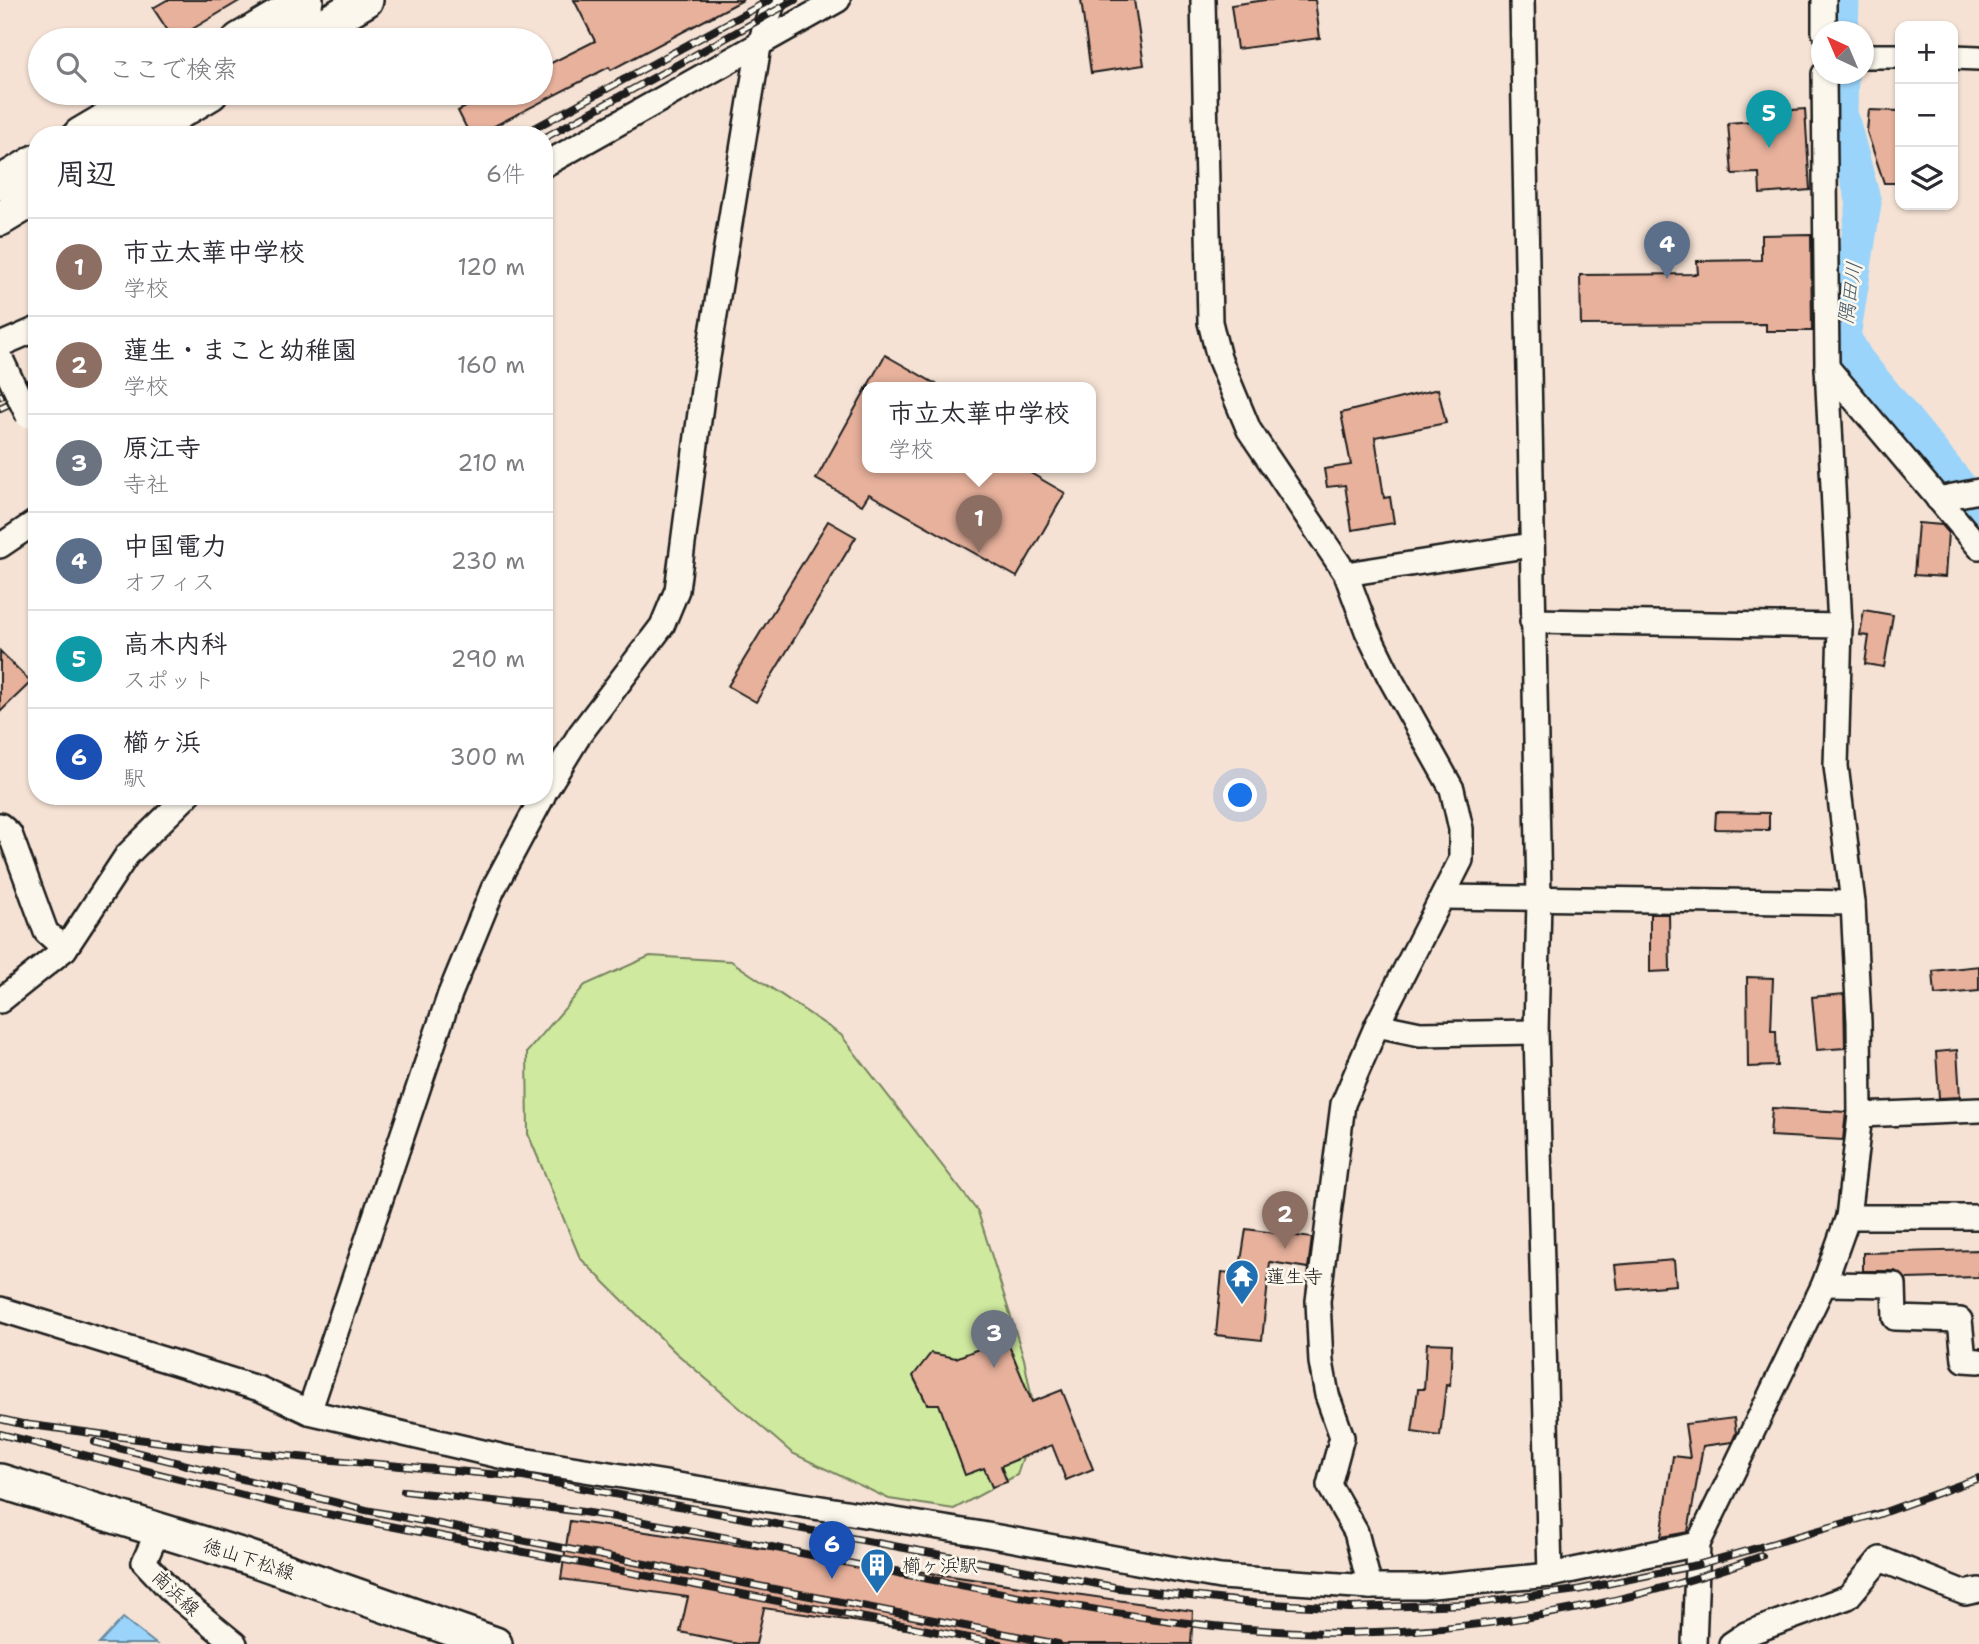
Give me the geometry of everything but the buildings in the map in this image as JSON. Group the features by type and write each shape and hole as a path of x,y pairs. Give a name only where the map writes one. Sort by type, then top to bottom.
{"main road":[{"path":"274,28 366,0"},
{"path":"95,126 130,105"},
{"path":"156,126 191,105"},
{"path":"0,219 27,187"},
{"name":"徳山下松線","path":"0,1481 83,1504 158,1531 247,1558 460,1638 495,1644"}],"street":[{"path":"553,779 580,734 662,626 677,590 704,382 759,46 774,0"},
{"path":"553,161 838,0"},
{"path":"1203,0 1210,322 1219,358 1248,430 1346,574 1367,631 1390,678 1452,789 1461,829 1461,860 1377,1025 1343,1104 1318,1301 1321,1362 1327,1395 1342,1437 1329,1485 1356,1532 1370,1587"},
{"path":"1522,0 1539,898 1536,1032 1550,1575"},
{"path":"1824,0 1824,21"},
{"path":"1874,56 1895,56"},
{"path":"1958,57 1979,58"},
{"path":"1695,1644 1698,1545 1824,1284 1848,1217 1860,1115 1859,1021 1853,903 1836,766 1840,626 1828,366 1824,84"},
{"path":"28,335 1,354 28,409"},
{"path":"1828,366 1979,547"},
{"path":"1938,499 1979,491"},
{"path":"0,546 28,527"},
{"path":"1346,574 1531,545"},
{"path":"1532,621 1840,626"},
{"path":"0,1001 65,949 127,855 178,805"},
{"path":"309,1412 450,993 494,889 538,805"},
{"path":"0,825 9,834 46,932 65,949"},
{"path":"1443,897 1853,903"},
{"path":"1377,1025 1420,1034 1536,1032"},
{"path":"1860,1115 1979,1110"},
{"path":"1848,1217 1979,1217"},
{"path":"1824,1284 1894,1284 1895,1318 1960,1320 1964,1360 1979,1361"},
{"path":"0,1309 260,1389 309,1412 504,1457 982,1534 1220,1577 1370,1587 1422,1587 1550,1575 1698,1545"},
{"name":"南浜線","path":"158,1531 144,1562 174,1594 235,1644"},
{"path":"1731,1644 1746,1634 1848,1597 1880,1559 1965,1593 1979,1590"}],"green space":[{"path":"650,956 731,961 841,1035 978,1212 1024,1359 1036,1419 1017,1475 954,1509 889,1499 792,1453 675,1352 580,1258 528,1134 527,1052 585,985"}],"water":[{"path":"123,1618 156,1644 99,1644"}],"waterway":[{"name":"隅田川","path":"1841,21 1842,0"},
{"name":"隅田川","path":"1841,84 1840,113 1864,203 1843,337 1857,361 1979,511"}],"railway":[{"path":"539,126 770,0"},
{"path":"553,133 795,0"},
{"path":"0,396 28,383"},
{"path":"0,408 28,395"},
{"path":"0,1419 31,1426"},
{"path":"23,1424 222,1450 523,1477 1119,1588 1253,1603 1351,1608 1467,1604 1577,1590 1697,1565 1880,1513"},
{"path":"0,1434 286,1506 1000,1644"},
{"path":"95,1442 366,1510 1058,1644"},
{"path":"1871,1517 1979,1478"},
{"path":"404,1491 623,1518 958,1585 1125,1614 1293,1632 1402,1631 1454,1627 1559,1612 1661,1588 1762,1556"}],"place":[{"name":"高木内科","path":"1769,148"},
{"name":"中国電力","path":"1667,279"},
{"name":"市立太華中学校","path":"979,553"},
{"name":"蓮生・まこと幼稚園","path":"1285,1249"},
{"name":"蓮生寺","path":"1242,1306"},
{"name":"原江寺","path":"994,1368"},
{"name":"櫛ヶ浜","path":"832,1579"},
{"name":"櫛ヶ浜駅","path":"877,1595"}]}
